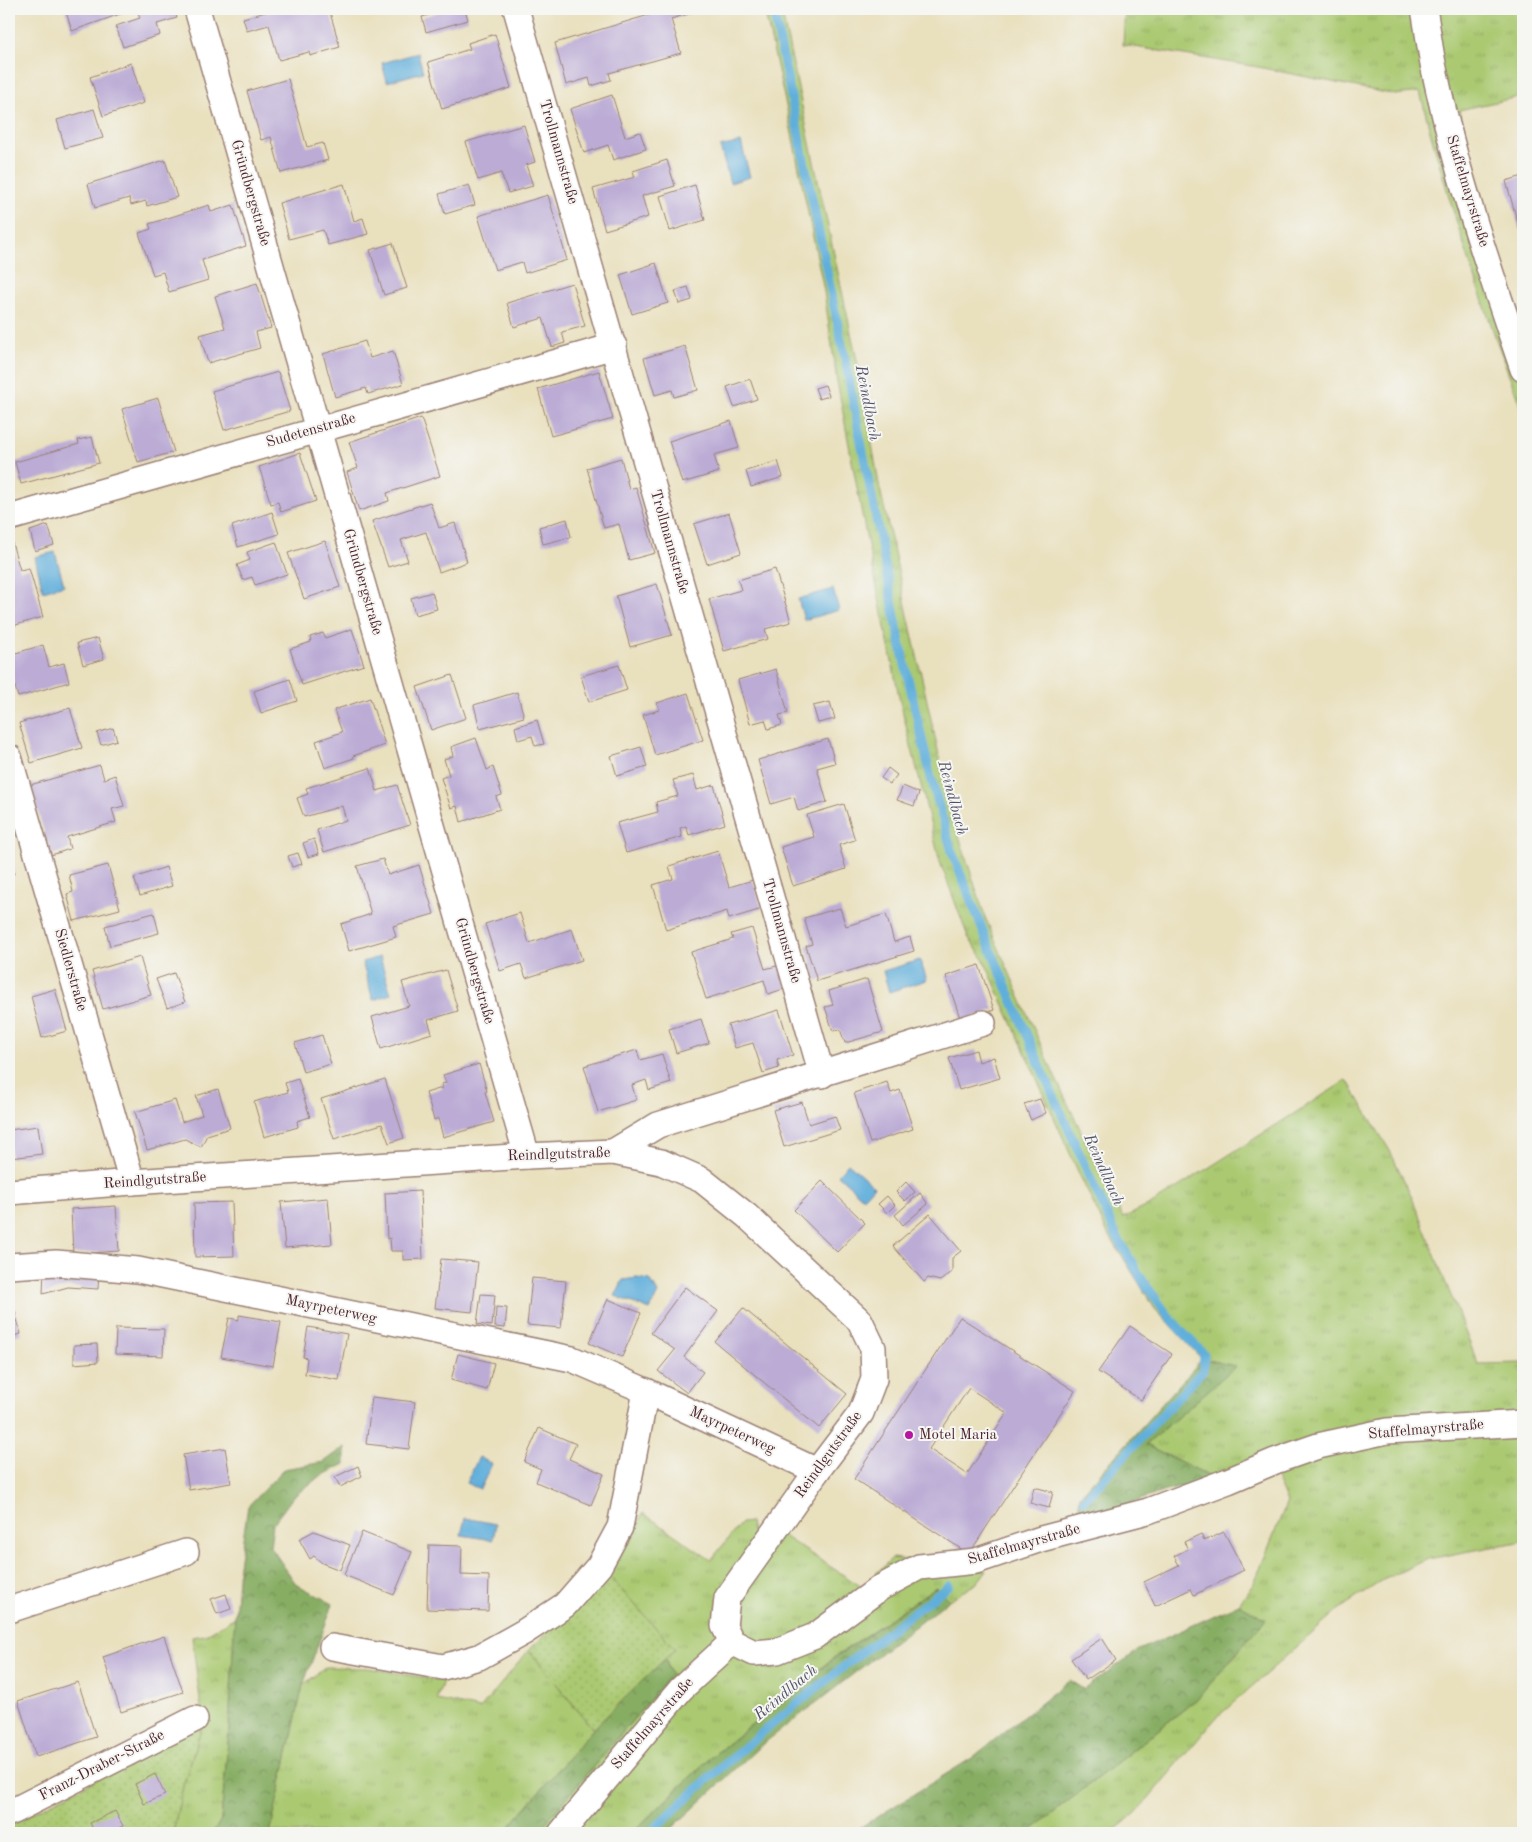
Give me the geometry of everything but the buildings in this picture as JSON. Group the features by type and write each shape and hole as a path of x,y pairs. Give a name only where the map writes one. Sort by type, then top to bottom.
{"street":[{"name":"Gründbergstraße","path":"197,9 527,1156"},
{"name":"Trollmannstraße","path":"516,9 822,1075"},
{"name":"Staffelmayrstraße","path":"1424,9 1434,72 1452,146 1523,369"},
{"name":"Sudetenstraße","path":"9,518 614,346"},
{"name":"Siedlerstraße","path":"9,757 132,1182"},
{"path":"612,1152 658,1125 983,1023"},
{"name":"Reindlgutstraße","path":"9,1192 132,1182 612,1152 661,1162 702,1180 748,1216 860,1321 873,1348 874,1378 861,1413 817,1471 727,1598 724,1626 732,1642"},
{"name":"Mayrpeterweg","path":"9,1266 56,1263 138,1270 572,1359 646,1391 817,1471"},
{"path":"332,1647 443,1667 479,1657 524,1632 565,1605 599,1566 620,1527 646,1391"},
{"name":"Staffelmayrstraße","path":"561,1833 681,1689 732,1642 754,1652 777,1651 815,1636 880,1588 919,1567 976,1561 1041,1539 1148,1510 1318,1446 1387,1431 1523,1423"},
{"path":"9,1610 186,1552"},
{"name":"Franz-Draber-Straße","path":"9,1813 195,1719"}],"green space":[{"path":"764,9 781,9 858,365 879,484 952,814 985,917 1055,1077 1123,1218 1150,1205 1347,1080 1390,1151 1411,1195 1478,1364 1523,1363 1523,1417 1438,1420 1216,1479 1146,1445 1235,1366 1202,1359 1155,1309 1106,1230 983,958 968,937 940,862 900,701 837,381 824,291 788,114"},
{"path":"1125,9 1523,9 1523,96 1459,110 1482,207 1523,323 1523,413 1467,254 1420,92 1396,95 1258,67 1123,45"},
{"path":"1202,1359 1236,1366 1146,1445 1216,1479 1165,1491 1092,1517 1078,1513 1080,1496"},
{"path":"1523,1430 1523,1541 1428,1559 1383,1580 1341,1608 1215,1719 1136,1813 1111,1833 1028,1833 1197,1699 1266,1619 1239,1604 1254,1583 1287,1502 1272,1469 1351,1443"},
{"path":"345,1447 345,1464 319,1477 293,1497 273,1524 270,1546 296,1584 333,1604 303,1685 270,1833 213,1833 221,1820 229,1730 239,1565 248,1506 284,1469 324,1462"},
{"path":"643,1513 711,1560 741,1523 750,1522 752,1532 780,1534 862,1587 892,1558 987,1570 977,1583 949,1600 936,1587 833,1658 709,1759 632,1833 537,1833 671,1675 665,1658 674,1649 608,1575"},
{"path":"608,1575 675,1649 593,1729 529,1650"},
{"path":"936,1587 949,1600 759,1747 667,1833 632,1833 709,1759 833,1659"},
{"path":"1239,1604 1266,1619 1197,1699 1028,1833 851,1833 972,1758 1069,1680 1083,1689 1139,1650"},
{"path":"235,1617 229,1730 221,1820 213,1833 173,1833 183,1786 203,1723 192,1637 205,1635"},
{"path":"529,1650 593,1729 504,1833 270,1833 303,1685 326,1667 368,1668 443,1681 437,1700 480,1709"},
{"path":"665,1658 671,1675 537,1833 504,1833 593,1729"},
{"path":"203,1723 183,1786 173,1833 9,1833 9,1825"}],"water":[{"path":"418,53 423,72 387,82 382,63"},
{"path":"741,142 750,177 730,183 720,147"},
{"path":"55,552 64,585 43,591 35,557"},
{"path":"833,589 839,610 804,620 798,599"},
{"path":"380,957 391,994 373,1000 362,962"},
{"path":"920,960 927,980 889,992 883,971"},
{"path":"848,1163 874,1186 863,1198 838,1175"},
{"path":"637,1278 650,1280 658,1293 650,1310 615,1296 623,1280"},
{"path":"479,1457 492,1464 480,1489 466,1483"},
{"path":"465,1518 496,1524 493,1540 461,1535"}],"waterway":[{"name":"Reindlbach","path":"773,9 844,354 901,647 931,778 952,852 985,936 1042,1070 1116,1235 1143,1281 1166,1313 1204,1354 1203,1370 1084,1500"},
{"name":"Reindlbach","path":"650,1833 721,1767 758,1736 834,1674 949,1585"}],"place":[{"name":"Motel Maria","path":"909,1435"}]}
